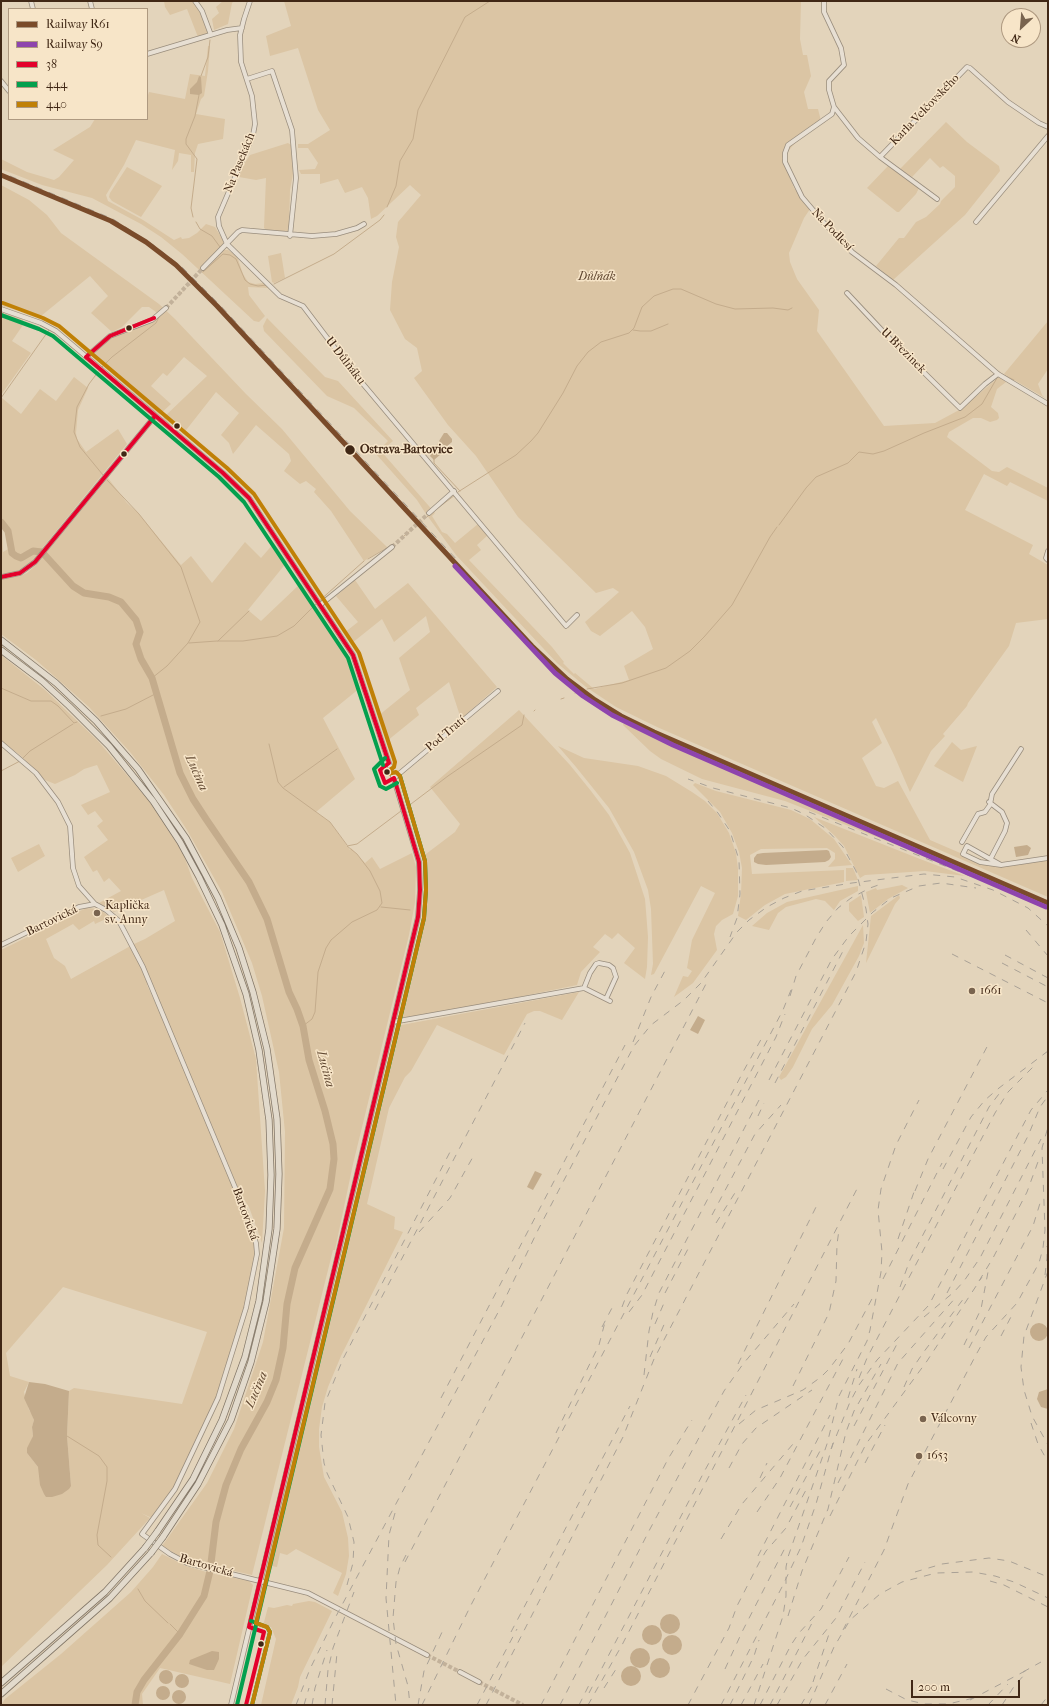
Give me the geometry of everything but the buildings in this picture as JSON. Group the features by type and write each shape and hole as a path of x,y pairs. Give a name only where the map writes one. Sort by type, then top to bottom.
{"highway":[{"path":"1,640 56,682 96,721 138,769 186,838 218,898 239,948 259,1013 268,1056 277,1119 279,1174 277,1229 266,1302 251,1362 230,1420 198,1484 163,1537 110,1598 1,1694"},
{"path":"1,650 42,681 70,706 109,746 153,801 180,842 199,877 222,925 246,994 261,1057 269,1120 271,1180 269,1229 259,1301 245,1357 222,1420 193,1479 145,1548 105,1592 1,1684"}],"street":[{"path":"196,1 202,11 211,35"},
{"name":"Na Pasekách","path":"227,244 219,226 218,217 253,135 255,124 252,96 241,62 240,35 250,1"},
{"path":"824,1 824,12 834,31 844,58 844,65 829,81 834,107"},
{"path":"148,54 211,35 242,28"},
{"name":"Karla Velčovského","path":"880,157 967,68 970,68 1008,102 1039,123 1048,127"},
{"path":"247,79 272,71 292,130 296,178 290,236"},
{"path":"1,81 8,90"},
{"name":"Karla Velčovského","path":"834,107 858,138 880,157 937,199"},
{"name":"Na Podlesí","path":"834,107 832,114 788,145 785,153 785,162 802,197 824,223 852,252 896,285 998,374 1048,404"},
{"path":"976,222 1048,136"},
{"path":"203,268 238,232 242,230 290,236 312,236 336,234 357,228 364,224"},
{"name":"U Důlňáku","path":"227,244 280,296 303,306 352,372 454,491 566,626 577,615"},
{"name":"U Březinek","path":"847,293 891,340 960,408 985,384 998,374"},
{"path":"86,357 110,336 152,320 166,308"},
{"path":"1,309 50,327 223,473 248,498 353,655 394,778 419,862 420,890 418,917 231,1705"},
{"path":"1,577 22,572 34,562 155,416"},
{"path":"429,514 454,491"},
{"path":"320,604 392,547"},
{"path":"1047,559 1048,551"},
{"name":"Pod Tratí","path":"394,778 498,691"},
{"path":"1,743 36,773 58,802 70,826 73,868 79,886 95,904"},
{"path":"962,842 978,814 985,812 990,805 992,794 1021,749"},
{"path":"990,802 1002,812 1007,823 1005,831 990,858"},
{"path":"1001,865 967,846 963,854 980,862 1001,865 1048,858"},
{"name":"Bartovická","path":"1,945 79,907 95,904 106,910 119,921 143,967 247,1216 256,1243 256,1254 246,1308 218,1398 175,1489 142,1534 180,1560 200,1567 308,1593 427,1655"},
{"path":"393,1022 584,988 608,1000 616,977 613,968 609,965 599,963 596,964 590,973 584,988"},
{"path":"460,1672 479,1682"}],"green space":[{"path":"164,1 193,1 200,11 208,34 198,37 187,9 170,15 165,7"},
{"path":"223,1 234,1 232,3 228,24 214,30 212,19 219,13 216,7"},
{"name":"Důlňák","path":"284,1 801,1 800,39 803,55 807,55 811,76 804,92 808,109 818,109 821,121 805,132 782,158 794,188 810,209 804,218 789,253 790,262 797,279 819,310 817,331 884,426 935,423 961,409 999,377 1006,382 997,389 991,407 998,413 999,418 990,422 981,418 973,418 949,432 947,437 992,471 999,472 1007,467 1048,488 1048,501 1010,482 1007,486 984,474 965,510 1033,545 1029,554 1048,565 1048,619 1016,623 1009,646 967,706 943,734 945,736 931,751 910,792 876,718 872,722 882,743 862,758 876,786 884,788 898,781 930,840 981,862 1001,865 1048,858 1048,897 657,727 616,707 586,687 557,663 456,555 417,500 376,454 380,450 435,513 432,516 442,532 447,534 455,543 478,524 488,535 477,545 481,550 469,560 552,647 564,662 563,663 574,674 575,673 594,689 629,680 624,666 653,649 645,627 632,611 600,636 591,631 585,622 619,592 613,588 596,593 518,517 476,456 448,425 414,378 422,371 417,348 405,339 390,310 392,282 399,247 396,237 398,222 421,195 410,185 377,216 371,219 368,198 362,187 345,193 338,179 320,184 320,174 301,174 299,170 315,169 318,163 308,148 298,148 298,144 308,144 330,130 318,110 298,48 270,56 266,36 291,26"},
{"path":"208,46 210,46 204,96 201,99 196,114 225,119 223,139 198,144 195,153 194,172 191,172 191,155 179,153 178,161 172,170 175,150 136,140 124,165 106,195 108,201 143,220 174,240 181,237 182,239 189,238 197,233 206,224 215,227 223,240 223,245 204,263 207,266 222,250 228,250 237,256 243,274 248,282 255,284 264,283 269,288 248,287 249,295 265,316 259,322 254,321 182,254 161,237 141,224 92,198 42,185 1,169 1,159 27,172 54,180 59,177 74,160 53,150 90,127 94,120 148,120 149,92 185,99 190,74 205,76"},
{"path":"946,122 967,142 999,166 1000,171 965,215 893,280 876,266 899,238 904,238 916,222 926,217 955,187 955,176 943,166 940,168 930,158 912,177 900,169"},
{"path":"288,143 291,145 293,174 290,190 289,229 288,233 268,231 264,228 266,178 256,180 239,177 242,167 250,155"},
{"path":"888,166 919,188 916,194 899,212 867,188"},
{"path":"127,167 162,186 141,217 112,201 109,197 110,193"},
{"path":"1,185 29,200 47,215 61,233 159,304 175,319 246,394 282,429 350,511 387,547 364,561 331,511 314,492 316,489 306,481 300,484 284,471 291,461 289,454 256,425 233,454 229,443 221,435 239,413 216,392 183,434 178,426 176,427 166,421 163,418 207,376 184,357 167,376 163,373 151,386 171,404 159,415 91,355 111,337 157,318 156,312 149,307 142,307 122,327 112,332 91,313 108,296 90,276 41,316 1,306"},
{"path":"281,253 285,278 274,283 272,282 268,256"},
{"path":"1,311 23,319 23,325 12,341 31,353 1,395"},
{"path":"267,318 325,377 338,381 393,441 386,447 384,445 388,441 354,408 327,396 264,331 263,326"},
{"path":"1048,321 1048,369 1038,384 1042,395 1045,398 1004,374"},
{"path":"74,377 88,388 78,410 76,433 77,439 86,452 118,429 127,444 40,551 33,550 22,556 16,554 14,551 9,527 1,517 1,400 2,398 21,414 40,389 56,401"},
{"path":"108,478 127,503 139,514 181,565 191,556 212,583 245,542 261,558 274,543 287,562 248,610 261,621 301,583 353,666 360,688 323,718 355,779 316,812 330,822 350,850 351,848 365,863 372,857 380,869 412,853 416,867 415,902 409,935 353,1164 335,1250 333,1250 252,1575 186,1560 162,1546 207,1483 234,1429 263,1342 284,1228 285,1132 279,1072 262,996 252,963 222,892 187,830 164,795 130,752 89,707 36,660 1,634 1,579 20,576 27,573 36,565"},
{"path":"1,525 3,552 10,548 11,554 21,559 34,553 39,553 29,565 13,573 1,574"},
{"path":"355,580 375,609 408,583 497,687 461,719 449,682 416,708 419,715 387,741 378,716 410,690 399,658 430,632 426,616 394,642 382,619 352,643 344,633 358,622 336,596"},
{"path":"1,655 45,690 98,741 149,801 183,853 192,878 220,932 240,998 256,1059 265,1191 262,1243 249,1207 240,1193 194,1083 191,1086 256,1243 257,1254 246,1308 218,1398 175,1489 152,1518 141,1513 150,1518 107,1565 1,1667 1,950 86,908 99,909 110,917 95,924 94,921 79,930 73,924 46,939 54,958 65,966 71,979 175,921 164,890 114,912 99,903 121,891 109,878 104,882 97,870 93,872 84,857 108,840 97,826 103,821 95,811 88,815 81,805 110,792 97,765 84,769 55,784 45,780 20,755 1,741","holes":["150,982 161,1007 158,1009 147,985","63,1287 207,1332 182,1404 74,1388 69,1391 67,1436 71,1486 38,1467 27,1453 33,1436 32,1427 34,1420 29,1410 24,1392 29,1382 10,1376 6,1353"]},
{"path":"519,710 570,765 591,791 609,815 630,853 645,899 648,937 645,979 624,963 635,948 618,933 612,939 605,934 593,947 600,952 581,972 577,985 494,1002 398,1019 425,909 426,887 422,857 455,832 460,824 430,787"},
{"path":"625,721 889,838 887,841 785,801 702,779 661,759 650,751 623,725"},
{"path":"952,742 961,750 977,746 963,782 934,766"},
{"path":"558,746 584,758 638,766 666,776 705,801 717,813 729,833 736,853 738,869 738,896 733,914 722,920 716,926 714,934 717,950 693,983 674,997 683,976 688,977 692,971 687,968 692,940 715,893 701,886 654,974 651,975 653,964 651,909 648,890 634,852 609,808"},
{"path":"695,783 716,791 791,810 810,819 834,839 852,865 828,867 835,859 835,853 827,848 761,849 750,855 752,874 844,870 844,882 785,894 765,905 746,920 738,916 742,868 739,852 732,833 720,812 693,785"},
{"path":"814,817 965,876 925,871 865,875 860,878 844,846"},
{"path":"39,844 45,856 18,872 11,858"},
{"path":"846,868 853,868 858,880 846,881"},
{"path":"902,885 908,888 888,899 870,913 866,892 876,888 877,890"},
{"path":"858,886 858,891 840,901 834,910 825,901 816,899 786,907 778,913 769,930 752,926 767,913 787,902"},
{"path":"861,895 864,917 858,921 849,911 849,903"},
{"path":"899,895 900,898 895,904 866,963 871,916"},
{"path":"863,925 864,943 859,956 832,1005 812,1029 793,1067 786,1077 781,1080 779,1077"},
{"path":"579,992 562,1020 540,1011 534,1011 527,1014 504,1055 437,1025 411,1071 405,1077 389,1108 367,1204 395,1217 394,1229 403,1232 341,1356 328,1387 322,1407 319,1429 319,1447 324,1477 342,1512 348,1538 349,1556 346,1574 338,1596 333,1593 342,1573 296,1549 287,1555 280,1553 277,1567 266,1565 337,1281 396,1026"},
{"path":"162,1554 186,1566 210,1573 249,1581 253,1585 230,1684 160,1668 142,1694 143,1705 1,1705 5,1699 61,1654 131,1592 153,1567"},
{"path":"309,1601 315,1602 332,1611 300,1677 291,1705 261,1705 276,1639 271,1627 263,1626 268,1607 274,1608 287,1605 292,1606 293,1604"}],"shaded area":[{"path":"199,76 201,77 202,93 199,95 190,94 190,89 197,82"},
{"path":"444,433 447,433 452,439 452,442 446,447 439,441"},
{"path":"438,443 444,449 434,460 430,456"},
{"path":"1027,845 1031,848 1028,855 1016,857 1014,847"},
{"path":"829,851 831,857 825,862 766,865 754,862 754,858 757,854 763,853"},
{"path":"698,1016 705,1020 698,1034 690,1030"},
{"path":"535,1171 542,1174 533,1190 527,1187"},
{"path":"1035,1323 1043,1323 1048,1328 1046,1339 1043,1341 1035,1341 1030,1336 1030,1328"},
{"path":"29,1382 45,1384 69,1391 67,1436 71,1486 62,1494 52,1497 46,1497 44,1494 40,1485 38,1467 27,1453 27,1448 33,1436 32,1427 34,1420 24,1398"},
{"path":"1048,1389 1048,1409 1041,1407 1037,1399 1039,1392"},
{"path":"670,1614 677,1617 680,1624 677,1631 670,1634 663,1631 660,1624 663,1617"},
{"path":"652,1625 659,1628 662,1635 659,1642 652,1645 645,1642 642,1635 645,1628"},
{"path":"672,1635 679,1638 682,1645 679,1652 672,1655 665,1652 662,1645 665,1638"},
{"path":"640,1648 647,1651 650,1658 647,1665 640,1668 633,1665 630,1658 633,1651"},
{"path":"212,1651 219,1652 219,1659 214,1670 207,1670 189,1664 190,1660"},
{"path":"660,1658 667,1661 670,1668 667,1675 660,1678 653,1675 650,1668 653,1661"},
{"path":"631,1666 638,1669 641,1676 638,1683 631,1686 624,1683 621,1676 624,1669"},
{"path":"166,1670 171,1672 173,1677 171,1682 166,1684 161,1682 159,1677 161,1672"},
{"path":"179,1674 185,1674 189,1678 189,1684 185,1688 179,1688 175,1684 175,1678"},
{"path":"160,1686 166,1686 170,1690 170,1696 166,1700 160,1700 156,1696 156,1690"},
{"path":"176,1690 182,1690 186,1694 186,1700 182,1704 176,1704 172,1700 172,1694"}],"waterway":[{"path":"387,207 396,186 400,161 413,139 418,110 465,17 490,1"},
{"path":"201,76 208,57 210,40"},
{"path":"193,217 191,208 197,159 186,144 186,139 195,116 199,95"},
{"path":"274,284 334,254 380,220 384,215"},
{"path":"196,222 200,229 212,236 220,247"},
{"path":"203,272 223,254 230,255 236,259 245,280 250,284 258,286 267,285"},
{"path":"458,492 516,455 531,441 538,433 563,393 577,366 588,352 601,342 629,333 634,328 642,307 654,296 673,289 681,289 716,304 735,309 773,308 788,310 792,308"},
{"name":"U Důlňáku","path":"179,295 182,292"},
{"path":"102,367 112,357 156,323 159,317"},
{"path":"633,330 651,331 668,324"},
{"path":"1,398 49,330"},
{"path":"98,372 89,384 77,407 74,432 80,447 103,475"},
{"path":"1000,373 1014,380"},
{"path":"779,525 806,488 816,477 848,463 859,452 873,454 884,451 965,417 982,404 997,378"},
{"path":"434,459 434,463 460,491"},
{"path":"107,480 139,514 181,567 200,622 188,643 167,666 152,678"},
{"path":"434,511 455,495"},
{"path":"427,517 430,514"},
{"name":"Lučina","path":"1,522 8,531 12,553 16,556 21,558 33,551 42,552 73,586 84,593 109,597 121,602 136,620 140,632 136,644 141,659 152,678 180,773 193,799 249,882 267,919 289,992 303,1026 309,1060 325,1111 333,1144 334,1159 330,1189 295,1268 287,1304 283,1348 276,1380 267,1402 241,1449 226,1485 216,1522 210,1571 204,1596 180,1634 144,1680 137,1692 135,1705"},
{"path":"587,689 622,683 666,668 690,651 732,605 777,527"},
{"path":"404,536 409,532"},
{"path":"368,559 390,546"},
{"path":"318,602 364,561"},
{"path":"189,643 243,641 277,636 294,626 316,604"},
{"path":"218,641 249,611"},
{"path":"1,688 31,701 51,701 58,706 74,723 77,722"},
{"path":"575,693 580,691"},
{"path":"101,716 126,709 157,693"},
{"path":"407,807 448,776 522,725 524,715"},
{"path":"23,758 30,751 73,724"},
{"path":"269,744 278,782 283,788 330,822 347,845"},
{"path":"284,787 337,749"},
{"path":"1,771 20,761"},
{"path":"303,1026 312,1019 315,1012 318,972 326,948 331,940 352,922 377,910 382,903 380,891 370,871 357,854 347,846 357,844 401,811"},
{"path":"381,907 410,910"},
{"path":"67,1436 99,1456 107,1467 107,1481 97,1535 98,1545 111,1557"},
{"path":"138,1589 145,1601 168,1623"},
{"path":"170,1624 180,1634"}],"tunnel":[{"path":"166,308 203,268"},
{"path":"392,547 429,513"},
{"path":"427,1655 460,1672"},
{"path":"479,1682 523,1705"}],"railway":[{"path":"10,176 113,219 155,246 183,268 219,304 459,562"},
{"path":"486,1705 623,1437 654,1359 856,972 866,942 868,924 866,909 856,871 843,847 825,828 804,814 791,808 713,788 688,779"},
{"path":"708,801 730,831 739,860 740,894 737,918 730,937"},
{"path":"809,812 970,876"},
{"path":"296,1705 310,1669 334,1620 502,1305 538,1230 634,1046 651,1025 684,1000 701,983 737,932 749,920 767,907 802,891 924,874 955,877 993,890 1028,908 1048,926"},
{"path":"790,996 796,976 826,922 838,908 851,898 870,888 884,883"},
{"path":"769,1080 832,959 849,936 873,912 891,898 919,886 941,883 976,888"},
{"path":"1026,930 1048,956"},
{"path":"775,1083 843,951"},
{"path":"952,954 1048,1003"},
{"path":"1005,955 1048,978"},
{"path":"1002,963 1048,987"},
{"path":"633,1042 651,997 667,967"},
{"path":"405,1562 707,982"},
{"path":"422,1705 471,1605 783,1010 791,990"},
{"path":"629,1312 642,1295 776,1037 785,1014"},
{"path":"375,1310 525,1023"},
{"path":"622,1307 627,1294 764,1034"},
{"path":"915,1191 928,1159 989,1043"},
{"path":"441,1398 625,1045"},
{"path":"943,1169 971,1117 985,1100 1048,1051"},
{"path":"859,1378 867,1358 995,1113 1008,1092 1036,1064"},
{"path":"900,1287 910,1260 989,1107 1002,1090"},
{"path":"831,1449 850,1402 859,1385 877,1360 929,1305 1031,1110 1048,1090"},
{"path":"947,1293 1028,1136 1040,1107 1048,1096"},
{"path":"644,1375 649,1331 659,1293 759,1100"},
{"path":"754,1705 783,1616 786,1596 786,1567 788,1557 827,1444 839,1396 867,1341 881,1272 882,1252 878,1210 881,1189 896,1145 919,1100"},
{"path":"758,1116 764,1103"},
{"path":"712,1215 755,1134 781,1105"},
{"path":"843,1630 884,1550 908,1484 977,1353 986,1337 1017,1303 1039,1263 1043,1248 1045,1230 1042,1148 1048,1127"},
{"path":"924,1317 954,1292 964,1281 980,1258 1041,1139"},
{"path":"347,1585 353,1563 354,1542 348,1517 327,1473 324,1463 321,1435 325,1403 343,1359 450,1152"},
{"path":"419,1232 450,1198 474,1155"},
{"path":"979,1281 993,1258 1027,1192 1039,1159"},
{"path":"883,1279 942,1163"},
{"path":"588,1705 622,1645 859,1185"},
{"path":"898,1239 916,1186"},
{"path":"716,1223 738,1188"},
{"path":"969,1348 1033,1226 1041,1200"},
{"path":"738,1364 819,1201"},
{"path":"793,1386 829,1313 836,1281 839,1230"},
{"path":"1045,1275 1047,1246"},
{"path":"665,1293 689,1247"},
{"path":"1048,1271 1024,1336 1021,1367 1024,1390 1032,1416 1048,1445"},
{"path":"964,1345 981,1309 988,1272"},
{"path":"830,1516 866,1444 927,1361 982,1277"},
{"path":"739,1424 756,1410 803,1390 821,1377 848,1344 874,1295"},
{"path":"838,1483 898,1363 957,1296"},
{"path":"904,1387 912,1369 964,1298"},
{"path":"655,1324 664,1303"},
{"path":"560,1705 650,1529 724,1391 743,1364 794,1304"},
{"path":"602,1327 613,1306"},
{"path":"1001,1336 1013,1313"},
{"path":"650,1357 666,1320"},
{"path":"556,1433 599,1345 605,1322"},
{"path":"854,1426 897,1344"},
{"path":"757,1512 780,1478 844,1357"},
{"path":"788,1616 802,1571 828,1509 846,1432 854,1411 881,1364"},
{"path":"848,1398 857,1369"},
{"path":"729,1468 742,1444 756,1428 812,1390"},
{"path":"589,1693 704,1472 746,1395"},
{"path":"511,1632 630,1406"},
{"path":"758,1556 830,1415"},
{"path":"541,1705 668,1459 692,1420"},
{"path":"1031,1423 1038,1444 1048,1462"},
{"path":"865,1463 885,1425"},
{"path":"721,1705 801,1547 816,1504 833,1443"},
{"path":"721,1539 742,1504 793,1444"},
{"path":"790,1507 820,1451"},
{"path":"760,1478 767,1463"},
{"path":"688,1705 729,1628 737,1606 759,1563 766,1551 786,1528 807,1488"},
{"path":"395,1513 389,1535 386,1598 396,1705"},
{"path":"725,1669 742,1632 787,1544"},
{"path":"406,1555 400,1567 396,1582 393,1618 396,1644 408,1686 410,1705"},
{"path":"760,1705 791,1645 799,1633 821,1609 849,1557"},
{"path":"915,1572 942,1564 989,1558 1009,1561 1048,1577"},
{"path":"777,1705 803,1659 836,1618 865,1562"},
{"path":"809,1705 834,1647 850,1620 880,1594 902,1582 936,1573 973,1572 995,1576 1014,1582 1048,1598"},
{"path":"990,1581 1004,1585 1048,1607"},
{"path":"325,1705 328,1670 333,1648 354,1592"},
{"path":"770,1705 812,1623"},
{"path":"477,1705 517,1629"},
{"path":"418,1705 424,1671 443,1630"},
{"path":"813,1682 830,1631"},
{"path":"730,1705 754,1656 759,1640"},
{"path":"312,1705 315,1688 327,1650"},
{"path":"332,1705 337,1653"},
{"path":"1023,1672 1041,1662"},
{"path":"741,1705 763,1664"},
{"path":"825,1705 847,1664"},
{"path":"604,1688 618,1666"},
{"path":"970,1700 1027,1670"},
{"path":"1002,1705 1015,1685 1026,1673"},
{"path":"988,1705 1008,1684"},
{"path":"579,1705 589,1685"},
{"path":"801,1705 812,1686"},
{"path":"304,1705 309,1688"},
{"path":"886,1689 907,1700 925,1704 948,1704 974,1698"},
{"path":"1041,1705 1048,1696"}],"rail line":[{"name":"R61","path":"1,175 111,221 146,242 176,265 217,306 532,646 567,679 595,700 621,716 654,732 1048,903"},
{"name":"S9","path":"455,566 555,673 583,696 612,715 673,745 1046,907"}],"transit line":[{"name":"440","path":"3,303 43,318 59,326 227,468 254,494 359,653 395,762 394,767 387,772 388,774 396,772 400,776 425,861 426,890 424,918 256,1623 267,1627 270,1632 252,1705"},
{"name":"444","path":"1,315 39,329 53,336 219,477 244,502 348,658 383,765"},
{"name":"38","path":"86,357 110,336 154,318"},
{"name":"38","path":"86,357 223,473 249,498 353,655 389,763"},
{"name":"38","path":"1,577 20,573 35,562 155,416"},
{"name":"444","path":"385,758 374,769 380,786 386,789 397,783"},
{"name":"38","path":"389,763 380,770 385,783 394,778"},
{"name":"444","path":"237,1705 424,918 426,890 425,861 400,776"},
{"name":"38","path":"249,1627 418,917 420,890 419,862 394,778"},
{"name":"444","path":"251,1621 267,1627 270,1632 252,1705"},
{"name":"38","path":"246,1705 264,1632 249,1627"}],"place":[{"name":"Ostrava-Bartovice","path":"350,450"},
{"name":"Kaplička sv. Anny","path":"97,913"},
{"name":"1661","path":"972,991"},
{"name":"Válcovny","path":"923,1419"},
{"name":"1653","path":"919,1456"}]}
